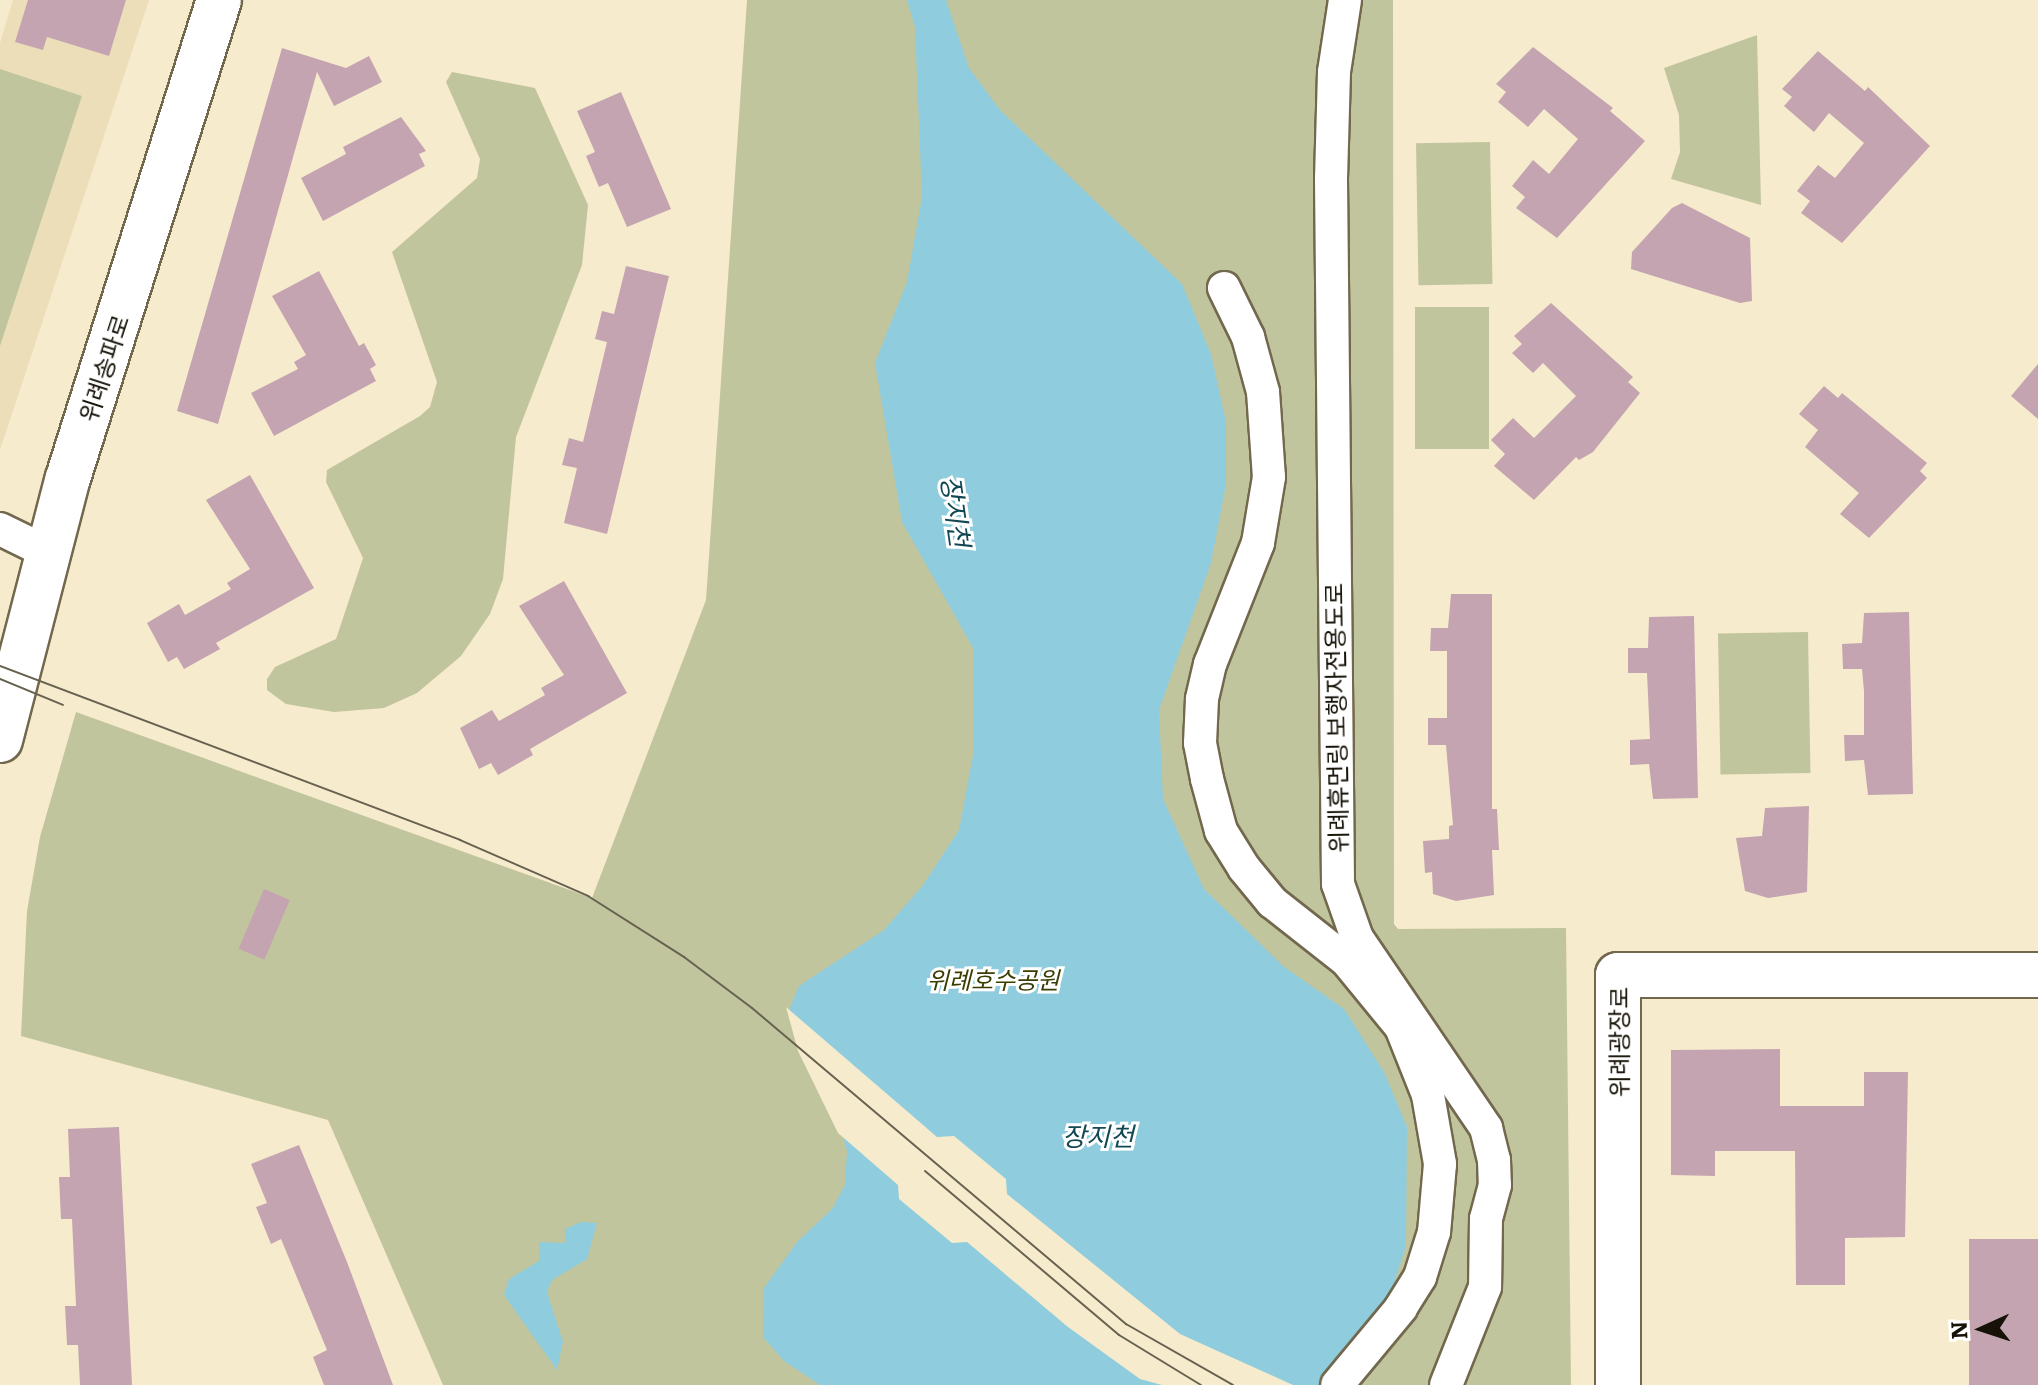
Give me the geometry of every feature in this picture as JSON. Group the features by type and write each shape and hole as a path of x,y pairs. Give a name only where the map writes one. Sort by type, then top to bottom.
{"street":[{"name":"위례송파로","path":"0,740 47,552 219,0"},
{"name":"위례휴먼링 보행자전용도로","path":"1345,0 1334,72 1331,179 1338,884 1357,938 1486,1128 1494,1160 1495,1185 1486,1219 1485,1287 1446,1385"},
{"path":"1224,288 1248,337 1263,392 1269,477 1262,531 1238,604 1210,664 1202,699 1200,743 1207,779 1221,831 1244,868 1272,902 1347,961 1401,1027 1428,1095 1440,1164 1434,1232 1420,1277 1401,1308 1337,1385"},
{"path":"0,529 47,552"},
{"name":"위례광장로","path":"1618,1385 1618,975 2038,975"}],"shaded area":[{"path":"13,0 149,0 0,450 0,43"}],"green space":[{"name":"위례호수공원","path":"747,0 1393,0 1394,924 1398,929 1566,928 1571,1385 443,1385 328,1120 21,1036 27,911 40,837 76,712 592,898 706,600"},
{"path":"1757,35 1761,205 1671,179 1680,152 1679,115 1664,68"},
{"path":"0,69 82,96 0,346"},
{"path":"452,72 535,88 588,205 582,265 516,437 503,579 490,614 461,656 417,693 384,708 334,712 286,704 267,690 267,679 275,667 336,639 363,558 326,482 327,470 420,416 430,407 437,382 392,252 477,178 480,159 446,82"},
{"path":"1490,142 1492,284 1418,285 1416,143"},
{"path":"1415,307 1489,307 1489,449 1415,449"},
{"path":"1808,632 1810,773 1720,775 1718,634"}],"water":[{"name":"장지천","path":"907,0 946,0 969,68 1000,110 1182,284 1211,354 1226,422 1226,484 1211,563 1159,710 1163,799 1204,889 1283,966 1344,1009 1384,1072 1407,1127 1406,1246 1387,1305 1354,1335 1324,1385 820,1385 784,1361 763,1337 764,1288 797,1242 832,1209 845,1185 847,1151 836,1112 789,1010 799,986 884,930 923,885 959,830 973,755 973,648 902,522 875,363 907,282 922,197 915,27"},
{"path":"581,1222 597,1223 587,1259 552,1280 547,1292 563,1342 557,1370 504,1295 509,1279 539,1261 539,1242 565,1243 565,1229"}],"pier":[{"path":"786,1007 937,1137 954,1136 1006,1179 1007,1194 1180,1334 1293,1385 1162,1385 1140,1379 1068,1327 967,1242 952,1243 899,1199 898,1185 838,1133 798,1051"}],"building":[{"path":"28,0 126,0 109,56 47,37 43,50 15,42"},
{"path":"1533,47 1613,108 1610,111 1645,141 1557,238 1516,208 1525,197 1512,186 1533,160 1549,174 1578,139 1544,109 1528,127 1498,102 1506,92 1496,84"},
{"path":"282,48 346,68 369,56 382,82 334,106 317,72 218,424 177,411"},
{"path":"1818,51 1865,91 1868,87 1930,146 1842,243 1801,213 1810,201 1797,191 1818,165 1835,178 1864,143 1829,113 1814,132 1784,106 1792,97 1782,89"},
{"path":"621,92 671,209 627,227 608,183 599,187 586,156 595,152 577,111"},
{"path":"401,117 426,151 419,154 425,166 323,221 301,178 346,154 343,147"},
{"path":"1682,203 1750,238 1752,301 1740,303 1631,269 1632,252 1672,208"},
{"path":"626,266 669,276 607,534 564,523 577,468 562,465 569,438 583,442 607,342 595,339 602,311 614,314"},
{"path":"319,271 359,346 364,343 376,365 370,369 376,381 274,436 251,393 298,369 294,362 306,355 272,296"},
{"path":"1551,303 1633,377 1628,382 1640,393 1593,452 1579,460 1576,457 1534,500 1494,466 1505,454 1491,440 1513,418 1534,438 1576,396 1543,363 1533,373 1512,353 1522,344 1514,336"},
{"path":"2038,364 2038,419 2011,396"},
{"path":"1824,386 1838,398 1842,393 1927,463 1920,471 1927,478 1869,538 1840,514 1859,493 1805,447 1818,430 1799,414"},
{"path":"250,475 314,588 216,643 220,649 184,669 177,657 168,662 147,623 179,604 185,615 231,589 227,583 250,569 206,500"},
{"path":"564,581 627,693 530,749 533,755 498,775 491,763 479,769 460,728 492,710 499,721 545,695 541,688 564,675 519,606"},
{"path":"1451,594 1492,594 1492,809 1497,809 1499,850 1492,850 1494,895 1456,901 1433,894 1432,872 1425,873 1423,841 1449,839 1449,826 1453,825 1446,745 1428,745 1428,718 1447,718 1447,651 1430,651 1431,628 1448,628"},
{"path":"1909,612 1913,794 1868,795 1864,760 1845,761 1844,735 1864,735 1864,691 1862,669 1843,669 1842,644 1862,643 1864,613"},
{"path":"1694,616 1698,798 1653,799 1649,764 1630,765 1630,740 1650,739 1647,673 1628,673 1628,648 1648,648 1649,617"},
{"path":"1809,806 1807,892 1768,898 1745,891 1736,838 1762,836 1765,808"},
{"path":"264,889 290,900 264,960 239,949"},
{"path":"1780,1049 1780,1106 1864,1106 1864,1072 1908,1072 1905,1237 1845,1238 1845,1285 1796,1285 1795,1151 1715,1151 1715,1176 1671,1175 1671,1050"},
{"path":"119,1127 132,1385 80,1385 78,1345 67,1345 65,1306 76,1306 72,1219 61,1219 59,1177 70,1177 68,1129"},
{"path":"299,1145 393,1385 324,1385 313,1357 327,1350 281,1239 271,1244 256,1207 267,1203 251,1164"},
{"path":"1969,1239 2038,1239 2038,1385 1969,1385"}],"tram line":[{"path":"0,666 460,840 588,896 684,957 752,1008 1126,1324 1233,1385"},
{"path":"0,679 63,705"},
{"path":"925,1171 1119,1335 1201,1385"}]}
